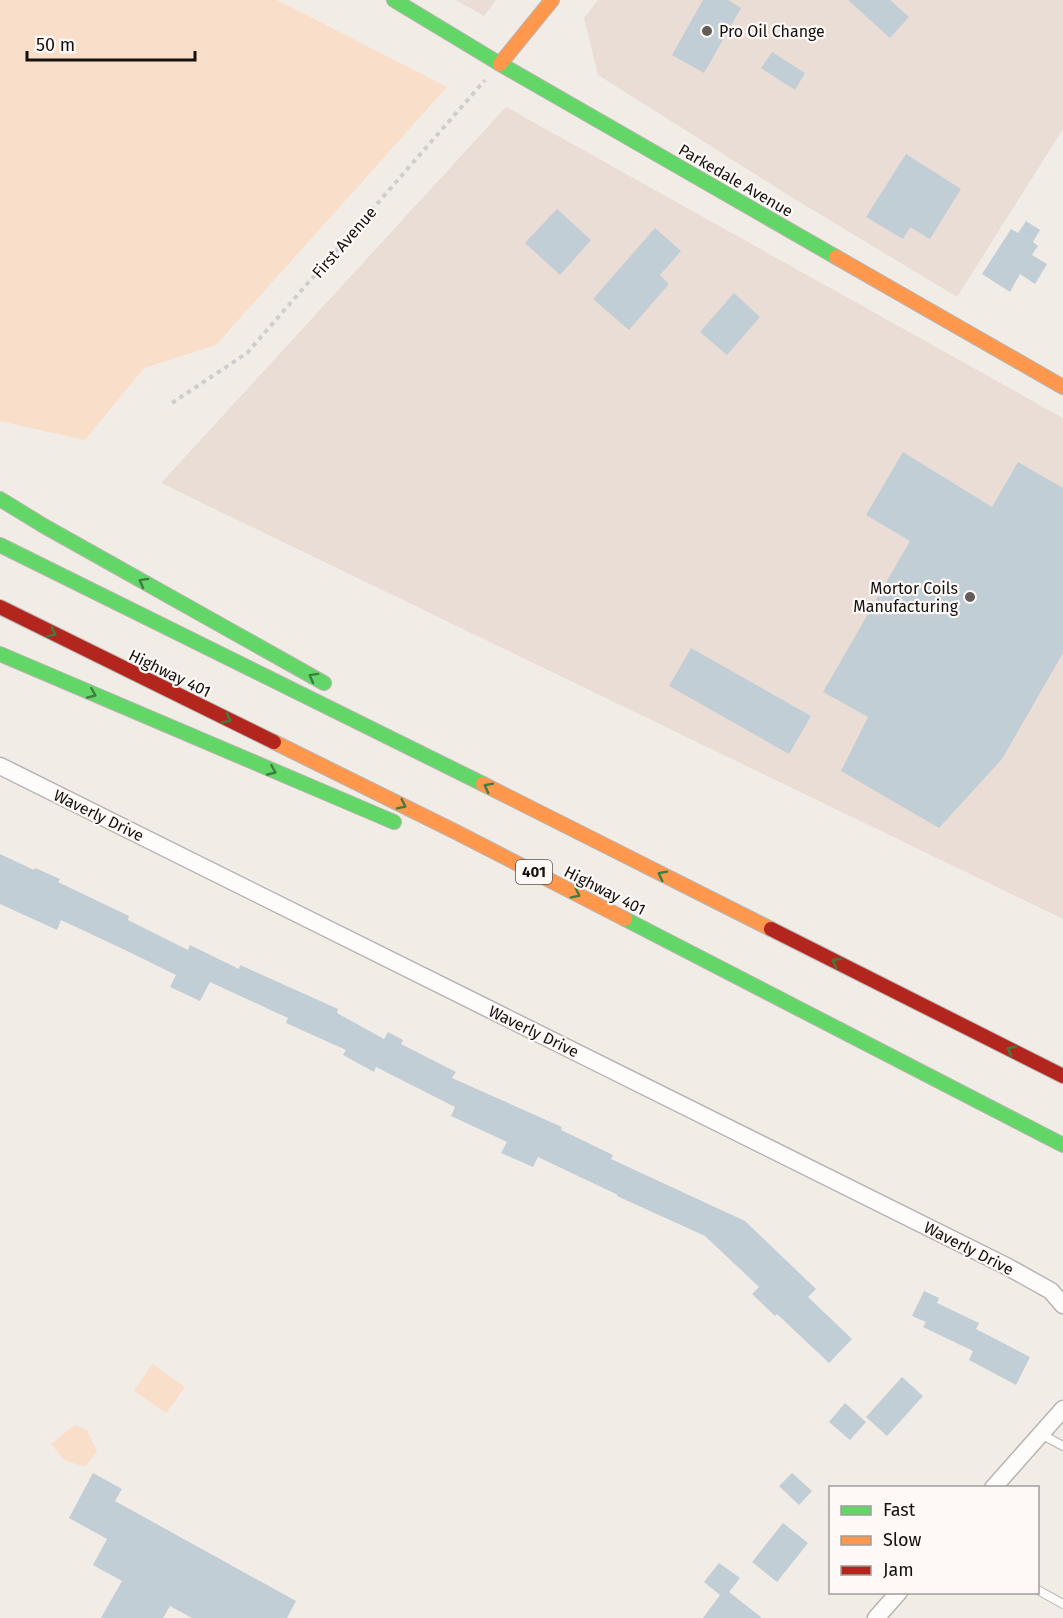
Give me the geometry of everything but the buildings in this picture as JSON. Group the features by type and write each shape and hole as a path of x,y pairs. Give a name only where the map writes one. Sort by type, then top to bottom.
{"main road":[{"name":"Parkedale Avenue","path":"394,0 1063,387"},
{"path":"500,63 552,0"},
{"path":"0,499 327,685 373,729"},
{"path":"0,545 373,729 1063,1076"},
{"name":"Highway 401","path":"0,607 456,832 1063,1145"},
{"path":"0,654 391,822 456,832"}],"street":[{"name":"Waverly Drive","path":"0,766 997,1261 1051,1291 1063,1305"},
{"path":"995,1486 1063,1409"},
{"path":"876,1618 898,1594"}],"lane":[{"path":"1041,1434 1063,1446"},
{"path":"1039,1591 1063,1604"}],"path":[{"name":"First Avenue","path":"172,403 247,353 500,63"}],"shaded area":[{"path":"0,0 277,0 447,87 216,345 144,368 85,440 0,421"},
{"path":"456,0 496,0 484,16"},
{"path":"598,0 1063,0 1063,129 957,297 793,198 598,75 584,18"},
{"path":"506,107 1063,418 1063,919 161,483"},
{"path":"152,1364 185,1387 166,1413 134,1391"},
{"path":"75,1425 87,1430 97,1451 85,1467 64,1460 51,1444"}],"traffic: fast":[{"path":"394,0 500,64 836,257"},
{"path":"0,499 324,683"},
{"path":"0,545 483,784"},
{"path":"0,654 394,822"},
{"path":"625,919 1063,1145"}],"traffic: slow":[{"path":"500,64 552,0"},
{"path":"836,257 1063,387"},
{"path":"274,742 625,919"},
{"path":"483,784 771,929"}],"traffic: jam":[{"path":"0,607 274,742"},
{"path":"771,929 1063,1076"}],"place":[{"name":"Pro Oil Change","path":"707,31"},
{"name":"Mortor Coils Manufacturing","path":"970,597"}]}
